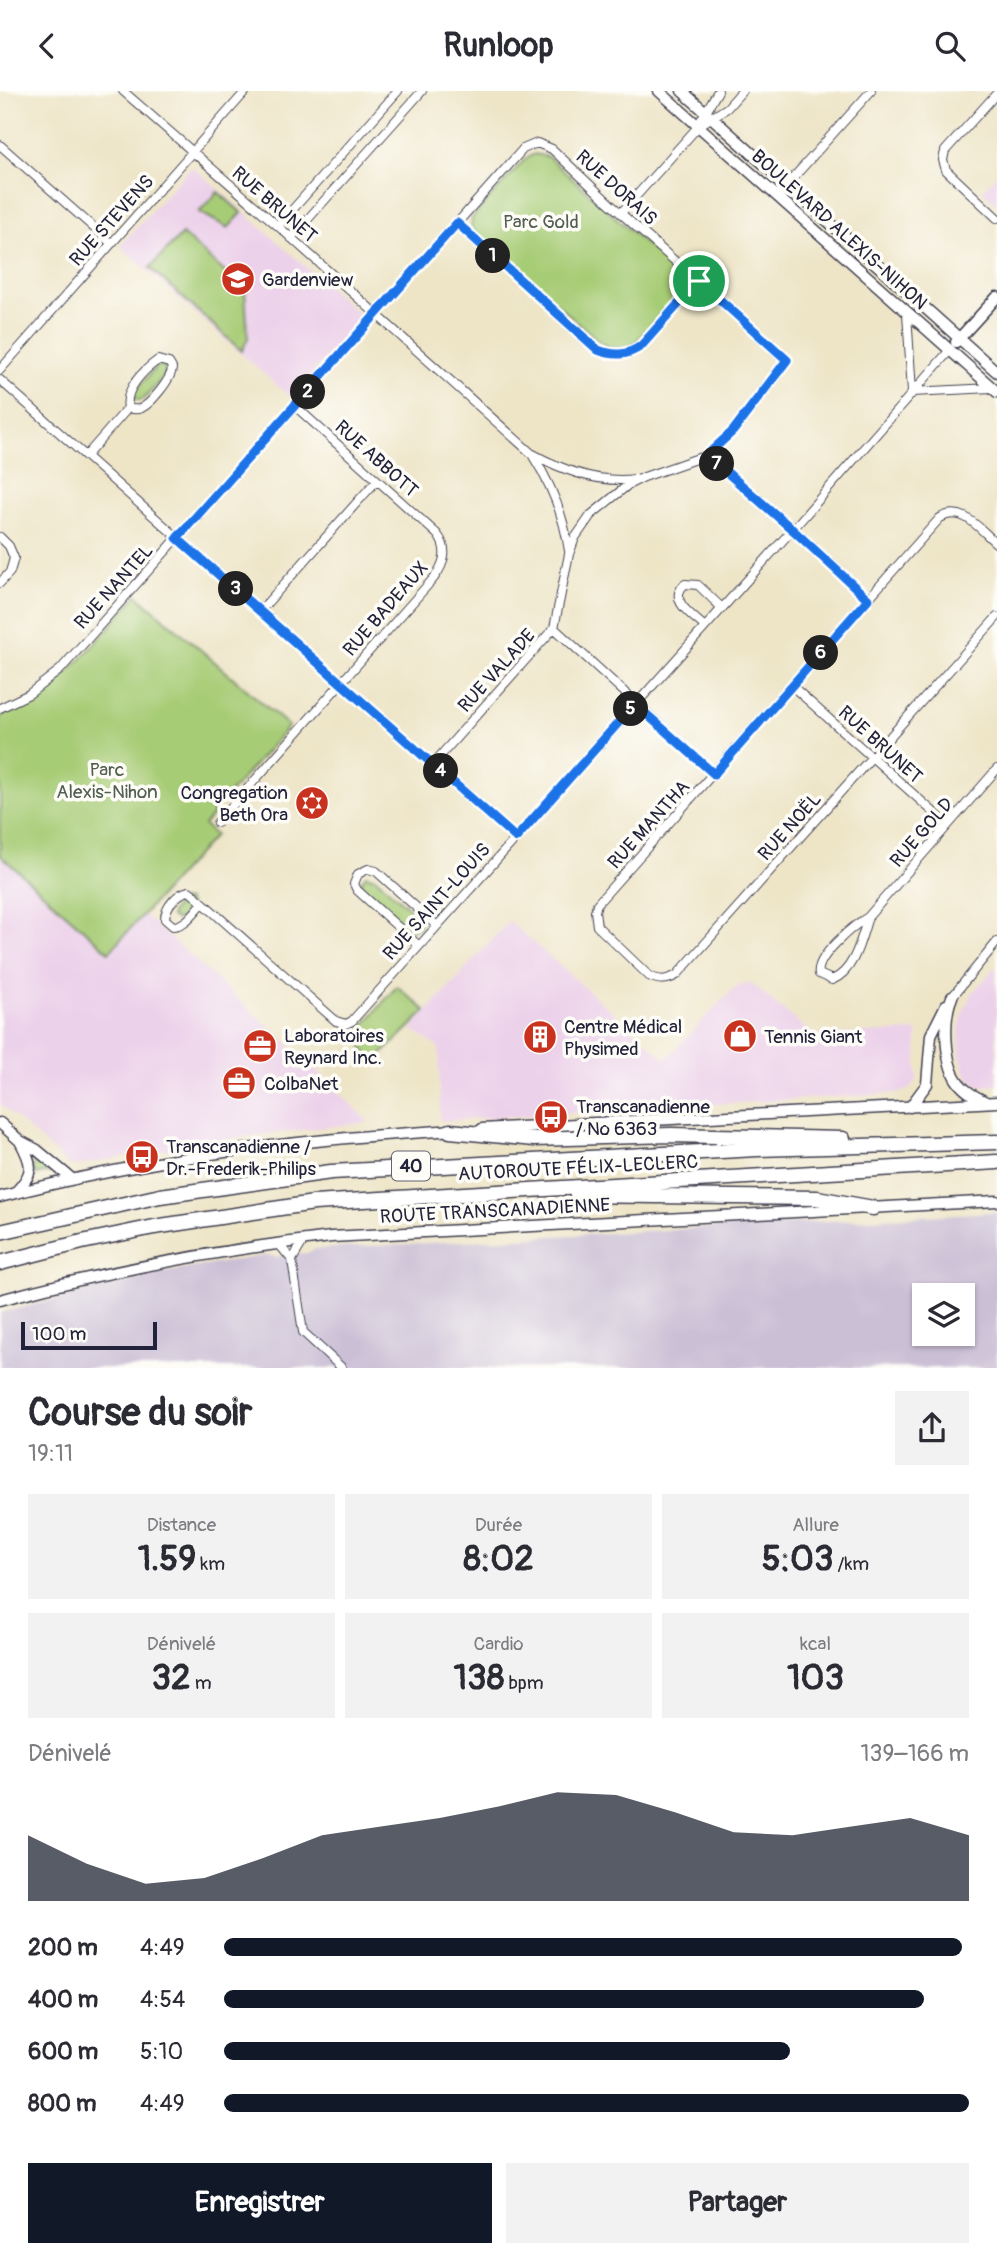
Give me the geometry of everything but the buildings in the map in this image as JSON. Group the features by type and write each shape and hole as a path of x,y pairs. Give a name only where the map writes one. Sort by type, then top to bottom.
{"highway":[{"path":"450,1131 534,1139 711,1135 828,1137 897,1145"},
{"name":"AUTOROUTE FÉLIX-LECLERC","path":"0,1233 160,1196 318,1173 649,1154 997,1142"},
{"name":"AUTOROUTE FÉLIX-LECLERC","path":"0,1263 118,1234 238,1213 341,1201 997,1162"},
{"path":"470,1193 731,1199 817,1198 873,1208"}],"main road":[{"name":"BOULEVARD ALEXIS-NIHON","path":"659,91 995,390"},
{"name":"BOULEVARD ALEXIS-NIHON","path":"681,91 997,372"},
{"name":"RUE SAINT-LOUIS","path":"950,350 997,297"},
{"path":"952,997 946,1023 951,1068 960,1086 992,1102"},
{"path":"910,1107 927,1084 932,1031 952,997"},
{"path":"0,1197 181,1157 344,1137 992,1102"},
{"path":"0,1123 72,1179"},
{"path":"15,1193 31,1170 29,1158 20,1141"},
{"name":"ROUTE TRANSCANADIENNE","path":"0,1300 148,1264 304,1240 997,1201"}],"street":[{"name":"RUE BRUNET","path":"123,91 531,453 549,463 590,476 609,480 644,477"},
{"name":"RUE STEVENS","path":"0,370 246,91"},
{"path":"278,226 398,91"},
{"path":"291,238 422,91"},
{"path":"621,213 708,115 718,91"},
{"path":"708,115 727,108 742,91"},
{"path":"777,196 871,91"},
{"path":"997,93 945,151 943,160 946,170 997,218"},
{"name":"RUE NANTEL","path":"0,708 29,694 51,679 523,149 537,143 552,149"},
{"path":"0,145 111,243"},
{"name":"RUE DORAIS","path":"552,149 787,360"},
{"path":"457,223 598,350 608,354 632,353 641,346 699,281"},
{"path":"907,313 912,392 995,390"},
{"name":"RUE SAINT-LOUIS","path":"203,902 341,1024 352,1021 793,530 950,350"},
{"path":"158,360 170,363 171,377 147,405 128,408 126,397 129,391 152,365 158,360"},
{"name":"RUE VALADE","path":"433,764 554,628 569,554 575,538 592,515 619,491 644,477 707,455 733,431 787,360"},
{"path":"0,380 516,838"},
{"name":"RUE ABBOTT","path":"295,406 437,534"},
{"path":"86,456 128,408"},
{"name":"RUE BRUNET","path":"531,453 545,474 558,504 569,554"},
{"path":"707,455 868,599"},
{"path":"260,611 377,480"},
{"name":"RUE MANTHA","path":"595,919 597,904 940,518 950,513 961,513 997,544"},
{"name":"RUE BADEAUX","path":"218,823 440,570 445,551 437,534"},
{"path":"0,537 15,558 10,572 0,583"},
{"path":"705,627 680,603 680,589 685,583 698,585 722,608"},
{"name":"RUE NOËL","path":"595,919 597,926 649,976 667,980 677,975 997,617"},
{"path":"554,628 714,774"},
{"name":"RUE BRUNET","path":"792,686 948,825"},
{"name":"RUE GOLD","path":"868,917 854,958 843,973 832,980 819,974 817,969 820,963 851,927 868,917 997,769"},
{"path":"419,946 357,890 354,884 358,874 368,869 376,871 437,926"},
{"path":"189,891 203,902 178,926 173,926 165,919 166,910 185,892 189,891"},
{"path":"952,997 997,942"},
{"path":"292,1260 304,1240"},
{"path":"278,1243 292,1260 303,1332 342,1368"}],"shaded area":[{"name":"Gardenview","path":"194,168 359,314 359,320 290,397 120,246 189,169"},
{"path":"997,174 997,204 982,191"},
{"path":"0,855 109,952 143,914 312,1065 369,1122 217,1140 75,1166 68,1164 0,1104"},
{"path":"509,921 666,1059 735,987 751,983 813,1035 917,1031 917,1080 908,1090 898,1093 440,1121 439,1048 411,1029"},
{"path":"996,966 997,1085 978,1086 964,1069 960,1055 959,1030 963,1012 973,992"},
{"path":"997,1212 997,1368 0,1368 0,1313 161,1273 268,1255 275,1257 307,1253 316,1249"}],"green space":[{"name":"Parc Gold","path":"535,154 548,157 686,280 686,286 632,345 619,348 601,343 471,228 472,218 526,158"},
{"path":"218,192 242,213 228,228 199,212"},
{"path":"182,234 245,290 248,338 242,351 150,268"},
{"path":"157,366 165,367 166,374 143,400 135,400 134,392"},
{"name":"Parc Alexis-Nihon","path":"137,595 289,726 212,813 204,825 215,835 109,952 0,855 0,716 41,694 76,665"},
{"path":"366,875 376,878 418,916 421,922 419,928 408,928 363,889 361,882"},
{"path":"182,900 188,901 190,908 180,919 175,920 171,917 171,912"},
{"path":"397,986 426,1011 374,1062 364,1050 357,1033"},
{"path":"34,1154 52,1170 52,1172 34,1175"}],"place":[{"name":"Gardenview","path":"238,279"},
{"name":"Congregation Beth Ora","path":"312,803"},
{"name":"Tennis Giant","path":"740,1036"},
{"name":"Centre Médical Physimed","path":"540,1037"},
{"name":"Laboratoires Reynard Inc.","path":"260,1046"},
{"name":"ColbaNet","path":"239,1083"},
{"name":"Transcanadienne / No 6363","path":"551,1117"},
{"name":"Transcanadienne / Dr.-Frederik-Philips","path":"142,1157"}],"route":[{"path":"457,223 598,350 608,354 632,353 641,346 699,281 787,360 733,431 707,455 868,599 714,774 635,704 516,838 177,538 457,223"}]}
